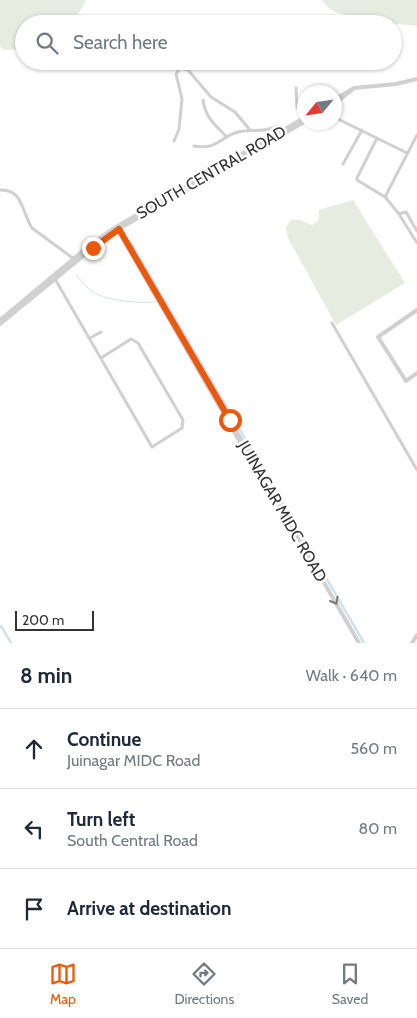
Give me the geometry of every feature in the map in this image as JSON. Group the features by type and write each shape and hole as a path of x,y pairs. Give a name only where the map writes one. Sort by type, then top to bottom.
{"street":[{"path":"174,141 178,129 182,99 176,74 179,70"},
{"path":"188,70 211,97 235,112 250,130"},
{"path":"342,95 354,88 396,84 417,79"},
{"path":"296,88 297,108"},
{"path":"342,98 354,88"},
{"path":"203,100 206,113 211,122 227,138"},
{"path":"342,121 407,153"},
{"name":"SOUTH CENTRAL ROAD","path":"0,322 75,260 118,229 297,124"},
{"path":"194,146 214,146 237,133 250,130 271,130 277,126"},
{"path":"343,164 362,130"},
{"path":"385,196 417,135"},
{"path":"378,138 357,180 385,196 417,243"},
{"path":"0,190 12,192 22,204 32,228 75,260"},
{"path":"399,214 406,212 417,232 412,235"},
{"name":"JUINAGAR MIDC ROAD","path":"118,229 360,643"},
{"path":"54,277 152,447 182,428 184,420 138,343 131,339 101,358"},
{"path":"417,310 378,337 406,381 417,374"},
{"path":"332,324 417,470"},
{"path":"90,338 100,332"},
{"name":"JUINAGAR MIDC ROAD","path":"237,435 252,464"},
{"path":"412,643 417,635"}],"shaded area":[{"path":"0,0 86,0 78,15 15,15 15,49 5,50 0,47"},
{"path":"322,0 417,0 417,26 402,24 402,15 344,15 327,6"},
{"path":"353,200 405,283 336,325 288,238 286,227 291,220 299,220 312,225 319,220 319,210"}],"waterway":[{"path":"131,243 364,643"},
{"path":"76,274 89,289 104,297 137,302 158,301"},
{"path":"1,626 11,643"}],"route":[{"path":"93,248 119,229 230,420"}]}
